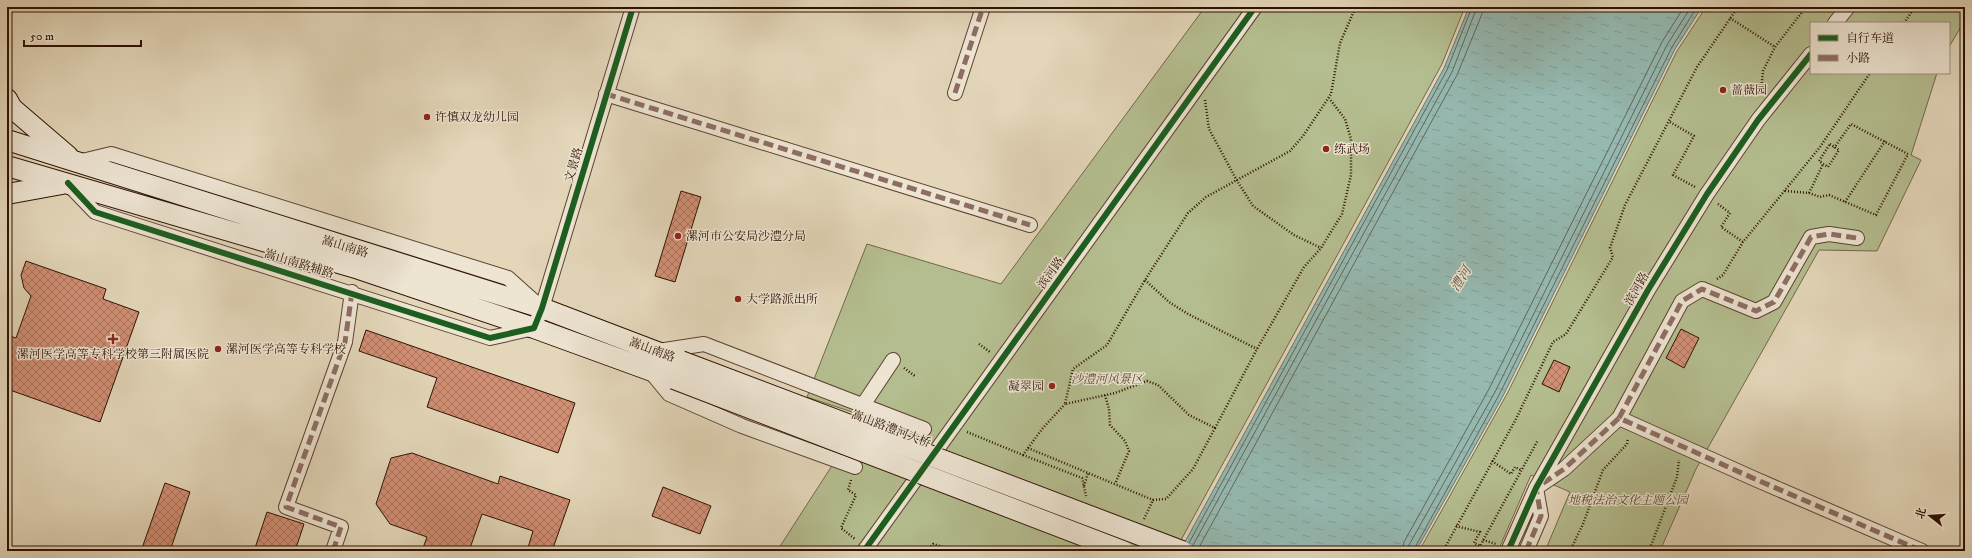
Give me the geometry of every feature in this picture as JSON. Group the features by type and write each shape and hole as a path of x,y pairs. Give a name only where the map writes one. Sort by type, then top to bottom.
{"main road":[{"path":"7,98 12,108 76,162"},
{"name":"嵩山南路","path":"7,140 542,308 681,361"},
{"name":"嵩山南路","path":"7,166 359,269 534,328 674,379 1123,551"},
{"path":"7,194 68,184"},
{"name":"嵩山路澧河大桥","path":"681,361 1182,551"}],"street":[{"name":"文景路","path":"534,328 542,308 633,7"},
{"path":"955,93 983,7"},
{"name":"滨河路","path":"864,551 1256,7"},
{"path":"1836,22 1848,7"},
{"name":"滨河路","path":"1508,551 1536,488 1648,290 1707,194 1758,120 1810,55"},
{"path":"606,94 1030,225"},
{"name":"嵩山南路辅路","path":"68,184 95,212 352,292 490,338 534,328"},
{"path":"1526,551 1541,516 1536,488 1564,469 1625,421 1682,301 1702,289 1756,311 1774,302 1811,237 1829,234 1857,238"},
{"path":"333,551 341,527 286,507 345,342 352,292"},
{"path":"658,351 704,344 924,429"},
{"path":"863,406 893,360"},
{"path":"649,370 668,394 742,426 855,466"},
{"path":"1625,421 1922,551"}],"path":[{"path":"1023,455 1042,429 1066,404 1073,369 1107,345 1145,280 1188,213 1206,197 1236,179 1290,151 1329,98 1340,44 1357,7"},
{"path":"1443,551 1516,419 1553,342 1566,334 1613,257 1610,248 1625,205 1670,122 1697,67 1738,7"},
{"path":"1758,120 1763,71 1775,47 1806,7"},
{"path":"1905,22 1915,7"},
{"path":"1730,18 1775,47"},
{"path":"1702,289 1723,276 1743,242 1820,147 1869,74"},
{"path":"1203,80 1209,129 1236,179 1253,206 1294,235 1321,248"},
{"path":"1028,448 1153,500 1166,499 1193,470 1257,349 1304,267 1321,248 1342,214 1351,175 1351,140 1345,119 1329,98"},
{"path":"1670,122 1694,136 1673,175 1707,194 1730,213 1721,226 1743,242"},
{"path":"1784,191 1809,193 1820,198 1829,196 1876,215 1908,154 1851,124 1834,148"},
{"path":"1845,202 1885,141"},
{"path":"1830,144 1834,148 1839,150 1828,167 1819,161 1830,144"},
{"path":"1820,147 1825,152"},
{"path":"1809,193 1823,164"},
{"path":"1145,280 1169,302 1188,314 1257,349"},
{"path":"1066,404 1135,387 1147,381 1158,385 1189,415 1215,428"},
{"path":"1105,395 1109,409 1110,425 1125,441 1129,451 1115,484"},
{"path":"1570,551 1603,470 1627,444 1625,421"},
{"path":"953,427 1082,478 1086,498"},
{"path":"1456,526 1480,532 1474,543 1480,546 1538,440"},
{"path":"1649,551 1677,477 1681,446"},
{"path":"1492,461 1511,474 1516,467 1522,470"},
{"path":"841,528 856,495 848,490 855,466"},
{"path":"1084,486 1088,473"},
{"path":"1137,517 1144,520 1153,500"},
{"path":"927,551 933,544 943,547 949,551"}],"green space":[{"name":"沙澧河风景区","path":"1205,7 1465,7 1442,64 1175,551 777,551 864,416 807,397 867,244 1001,284"},
{"name":"地税法治文化主题公园","path":"1706,7 1965,7 1965,20 1950,45 1950,22 1810,22 1810,74 1937,74 1911,155 1921,160 1877,251 1819,250 1696,469 1660,551 1545,551 1570,492 1531,475 1498,551 1419,551 1508,392 1677,51"}],"water":[{"name":"澧河","path":"1469,7 1702,7 1675,49 1503,396 1416,551 1180,551 1444,68"}],"building":[{"name":"漯河市公安局沙澧分局","path":"681,191 701,197 675,282 655,276"},
{"path":"26,261 106,289 103,299 139,312 100,422 7,389 7,335 16,338 31,296 24,288 21,275"},
{"path":"1681,329 1699,338 1684,368 1666,358"},
{"path":"366,330 575,403 558,453 427,407 437,378 359,351"},
{"path":"1554,360 1570,367 1559,392 1542,384"},
{"path":"412,453 498,484 500,476 570,500 552,551 527,551 533,531 482,514 469,551 422,551 427,537 390,524 376,504 391,458"},
{"path":"165,483 190,492 170,551 141,551"},
{"path":"663,487 711,506 700,534 652,516"},
{"path":"267,512 304,524 295,551 254,551"}],"marked path":[{"path":"955,93 983,7"},
{"path":"606,94 1030,225"},
{"path":"1619,418 1682,301 1702,289 1756,311 1774,302 1811,237 1829,234 1857,238"},
{"path":"333,551 341,527 286,507 345,342 352,292"},
{"path":"1526,551 1541,516 1536,488 1564,469 1619,418 1922,551"}],"cycle path":[{"path":"68,183 95,212 490,338 534,328 542,308 633,7"},
{"path":"864,551 1255,7"},
{"path":"1508,551 1536,488 1648,290 1707,194 1758,120 1810,55"}],"place":[{"name":"蔷薇园","path":"1723,90"},
{"name":"许慎双龙幼儿园","path":"427,117"},
{"name":"练武场","path":"1326,149"},
{"name":"漯河市公安局沙澧分局","path":"678,236"},
{"name":"大学路派出所","path":"738,299"},
{"name":"漯河医学高等专科学校第三附属医院","path":"113,339"},
{"name":"漯河医学高等专科学校","path":"218,349"},
{"name":"凝翠园","path":"1052,386"}]}
